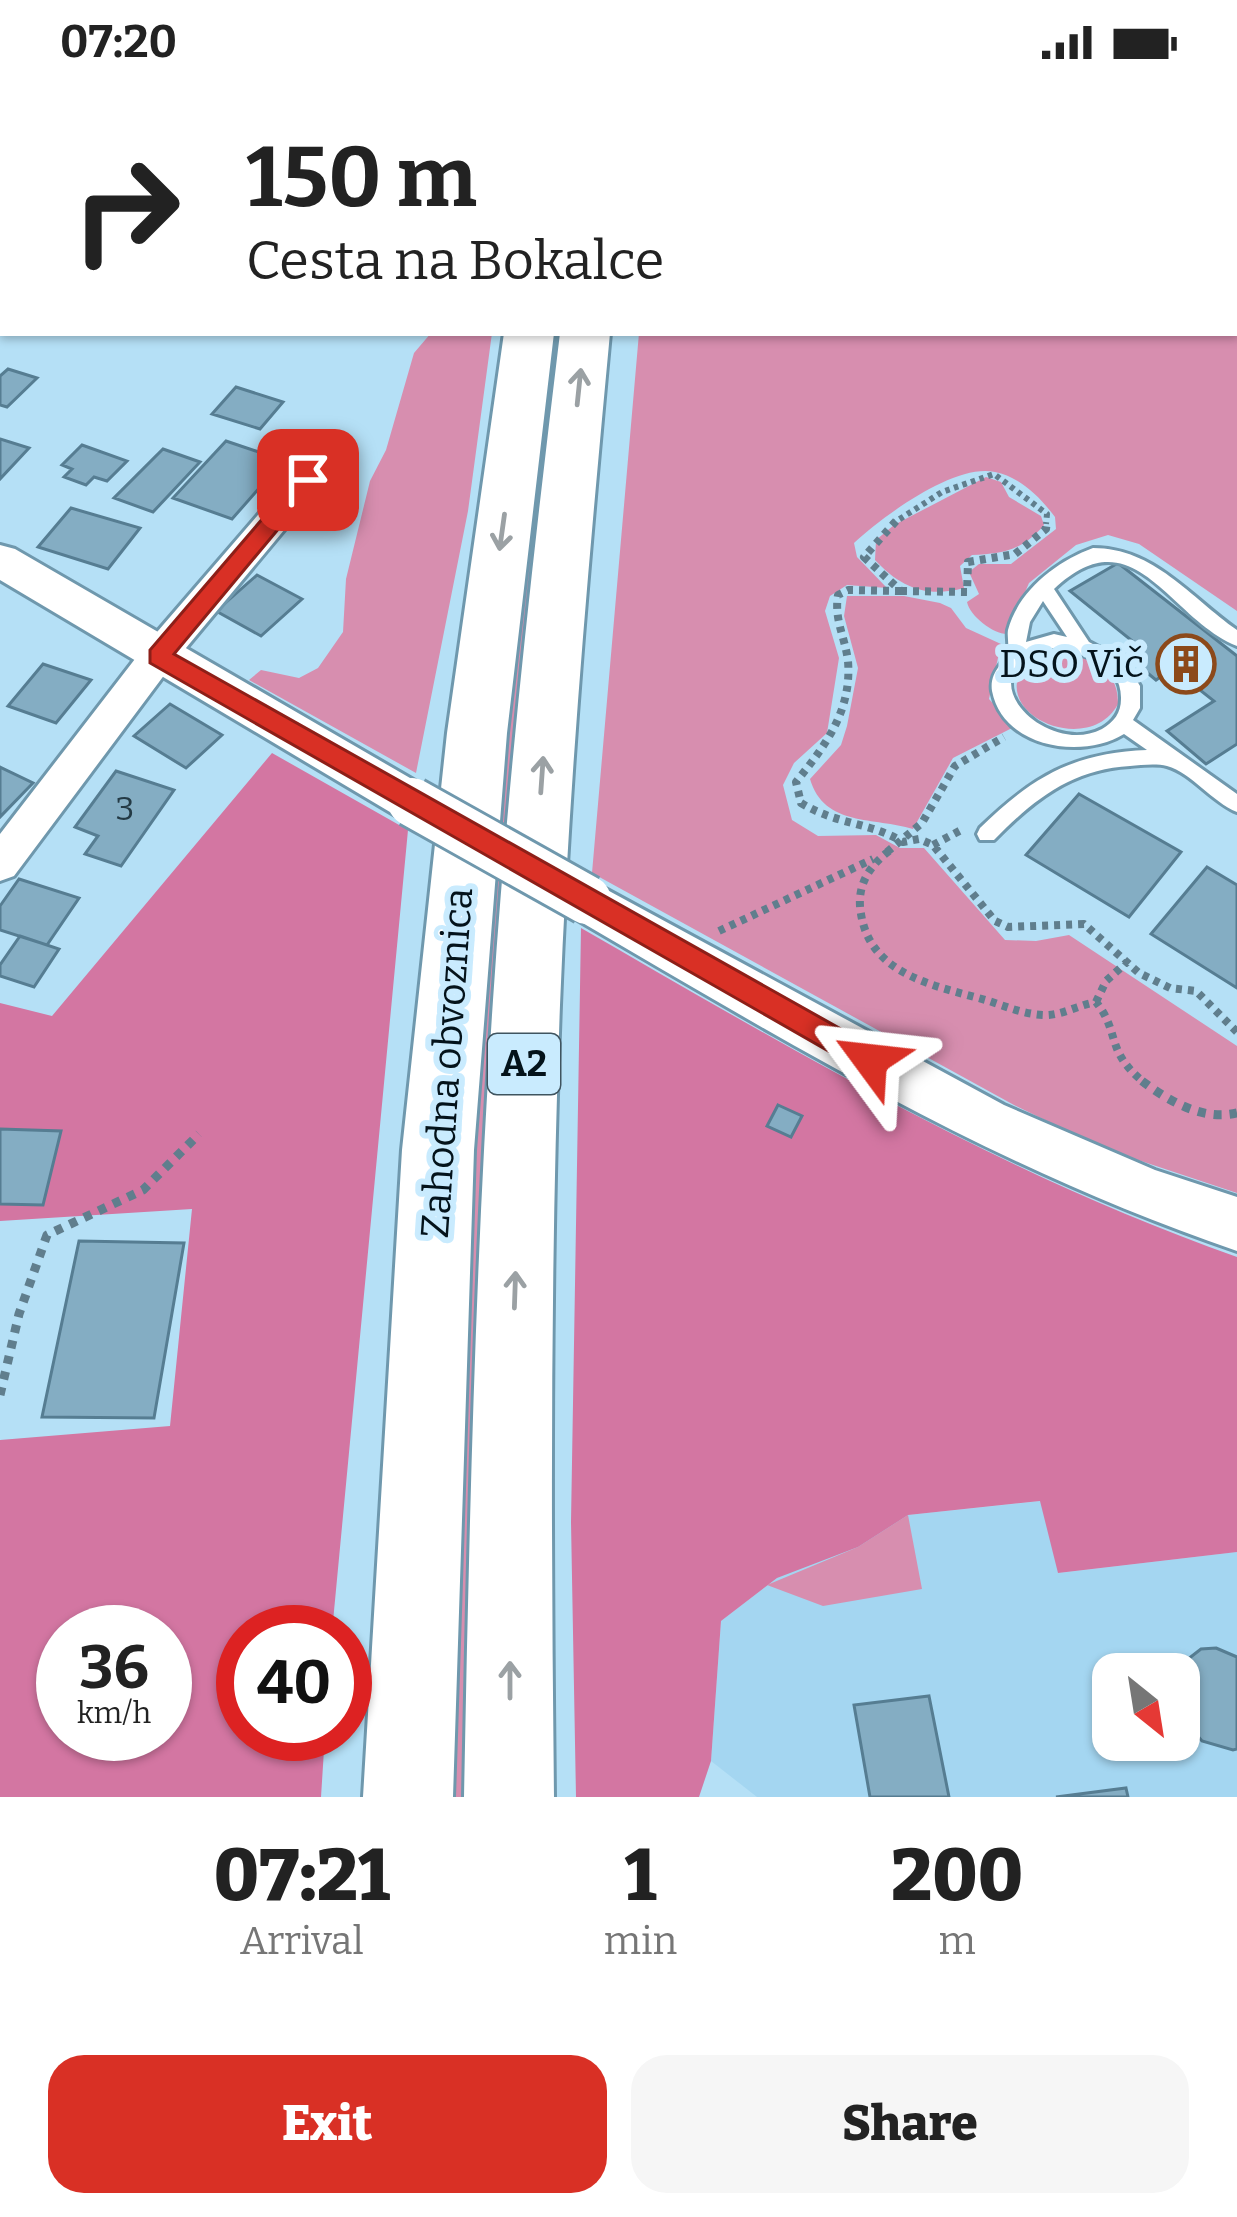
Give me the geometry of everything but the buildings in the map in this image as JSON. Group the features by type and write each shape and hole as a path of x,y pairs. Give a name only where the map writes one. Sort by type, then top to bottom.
{"highway":[{"name":"Zahodna obvoznica","path":"408,1797 437,1150 477,733 529,336"},
{"name":"Zahodna obvoznica","path":"509,1797 511,1419 524,1068 541,781 585,336"}],"street":[{"path":"0,864 158,656 308,480"},
{"path":"0,560 412,802 1018,1140 1128,1189 1237,1224"}],"lane":[{"path":"1018,652 1014,642 1026,607 1043,587 1077,556 1105,551 1140,564 1237,639"},
{"path":"1043,587 1082,645"},
{"path":"1054,641 1082,645 1113,660 1126,673 1136,705 1124,724 1097,740 1075,742 1051,738 1026,726 1002,698 1000,681 1006,665 1018,652 1054,641"},
{"path":"1124,724 1237,804"},
{"path":"987,834 1036,786 1066,770 1110,759 1177,759"}],"path":[{"path":"994,474 1047,514 1046,529 1015,554 968,562 967,592 901,591 864,557 867,545 898,518 966,480 994,474"},
{"path":"676,950 909,842 966,755 1026,726"},
{"path":"889,850 872,863 863,880 860,914 873,949 903,974 948,993 1043,1016 1096,1002 1106,981 1126,962"},
{"path":"1096,1002 1107,1018 1114,1051 1141,1082 1208,1116 1237,1113"},
{"path":"1236,1032 1237,1046"},
{"path":"0,1395 19,1314 47,1235 143,1190 199,1134"}],"shaded area":[{"path":"428,336 492,336 468,511 416,773 249,680 261,670 299,678 318,668 343,632 346,579 370,481 386,450 414,353"},
{"path":"548,336 563,336 511,830 494,821"},
{"path":"639,336 1237,336 1237,611 1139,544 1108,535 1076,545 1029,583 1007,634 995,631 969,607 967,602 979,594 969,572 979,564 1011,564 1056,529 1055,517 1021,483 995,472 979,471 940,483 854,543 857,557 887,588 847,585 830,596 825,611 839,658 827,733 794,763 783,785 792,820 818,836 876,835 900,848 924,848 1005,940 1069,935 1237,1046 1237,1193 1105,1149 1014,1105 592,873"},
{"path":"986,477 1001,482 1009,497 1041,516 1044,525 1020,545 972,555 960,566 964,588 938,592 915,588 875,560 876,540 894,525"},
{"path":"847,596 904,596 940,603 951,608 966,628 1001,644 989,699 1014,727 953,758 913,829 839,813 817,794 810,779 841,745 847,726 858,668 844,616"},
{"path":"1056,652 1090,660 1107,672 1118,704 1104,720 1086,728 1066,728 1046,723 1019,699 1017,681 1026,662"},
{"path":"272,753 408,830 335,1605 216,1605 216,1761 323,1761 321,1797 0,1797 0,1440 170,1426 192,1209 0,1221 0,1003 52,1016"},
{"path":"491,874 508,883 473,1797 445,1797 457,1319"},
{"path":"581,928 821,1065 983,1149 1237,1257 1237,1552 1058,1573 1040,1501 908,1515 858,1547 777,1578 721,1621 711,1761 699,1797 576,1797 571,1522"},
{"path":"1041,1501 1059,1573 1237,1552 1237,1797 757,1797 711,1761 721,1621 777,1578 908,1515"},
{"path":"908,1515 922,1589 823,1606 767,1585 858,1547"}],"place":[{"name":"DSO Vič","path":"1186,664"}],"route":[{"path":"308,480 158,656 870,1060"}]}
